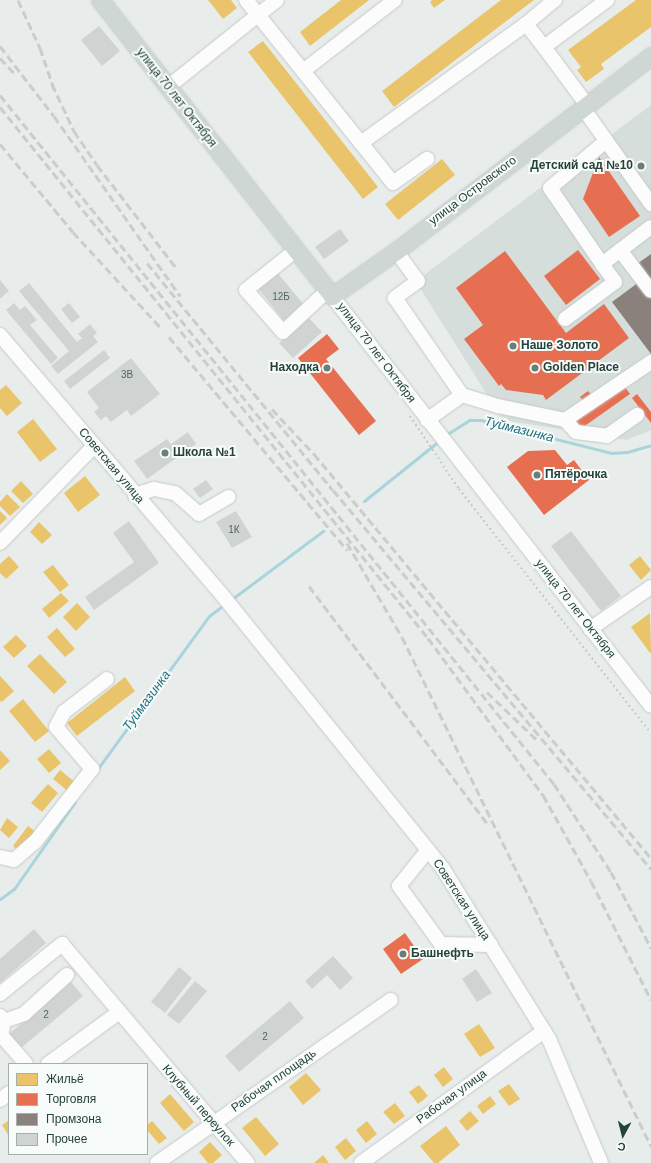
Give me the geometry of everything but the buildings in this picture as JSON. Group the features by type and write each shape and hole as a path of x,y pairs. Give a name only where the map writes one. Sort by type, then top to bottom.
{"main road":[{"name":"улица 70 лет Октября","path":"100,0 330,293"},
{"name":"улица Островского","path":"330,293 396,251 651,56"}],"street":[{"path":"246,0 393,183 427,159"},
{"path":"168,87 277,0"},
{"path":"303,72 395,0"},
{"path":"361,143 526,24 555,0"},
{"path":"544,47 607,0"},
{"path":"526,24 544,47 606,141 651,204"},
{"path":"564,319 615,282 550,188 606,141"},
{"path":"602,264 620,250 649,232"},
{"path":"296,250 246,290 283,332 330,293"},
{"path":"620,250 651,291"},
{"path":"396,251 418,281 395,298 462,395 498,406 565,420 576,432 606,436 637,415"},
{"name":"улица 70 лет Октября","path":"330,293 431,426 651,706"},
{"name":"Советская улица","path":"1,337 223,596 443,869 544,1031 601,1163"},
{"path":"565,420 651,362"},
{"path":"431,426 462,395"},
{"path":"0,543 94,446"},
{"path":"135,495 154,489 175,493 199,514 228,497"},
{"path":"590,629 651,587"},
{"path":"0,856 14,860 35,842 92,769 56,727 64,712 107,679"},
{"path":"428,850 399,886 441,944 491,945"},
{"name":"Клубный переулок","path":"0,994 62,944 118,1013 248,1163"},
{"path":"25,1063 1,1035 2,1018 24,1014 67,975"},
{"name":"Рабочая площадь","path":"157,1163 391,1000"},
{"path":"49,1063 118,1013"},
{"name":"Рабочая улица","path":"361,1163 544,1031"},
{"path":"0,1100 8,1094"}],"path":[{"path":"405,410 459,489 651,733"}],"shaded area":[{"path":"651,105 651,430 627,440 503,420 420,288 425,274"}],"waterway":[{"name":"Туймазинка","path":"444,436 470,420 481,420 611,453 627,452 651,445"},
{"name":"Туймазинка","path":"364,501 439,441"},
{"name":"Туймазинка","path":"232,599 323,531"},
{"name":"Туймазинка","path":"96,771 209,616 225,604"},
{"name":"Туймазинка","path":"0,899 14,889 75,802"}],"railway":[{"path":"18,0 40,48 54,89"},
{"path":"0,46 54,116 180,296"},
{"path":"0,58 16,75"},
{"path":"52,84 74,131 97,165 177,269"},
{"path":"0,95 554,784 611,872 651,948"},
{"path":"0,107 428,638 543,795 591,881 651,1000"},
{"path":"0,144 73,232 160,327"},
{"path":"147,263 333,490 651,869"},
{"path":"169,337 347,550"},
{"path":"272,409 314,454 651,858"},
{"path":"347,543 402,637 651,1146"},
{"path":"309,586 488,824"},
{"path":"487,692 536,739"}],"place":[{"name":"Детский сад №10","path":"641,166"},
{"name":"Наше Золото","path":"513,346"},
{"name":"Находка","path":"327,368"},
{"name":"Golden Place","path":"535,368"},
{"name":"Школа №1","path":"165,453"},
{"name":"Пятёрочка","path":"537,475"},
{"name":"Башнефть","path":"403,954"}]}
